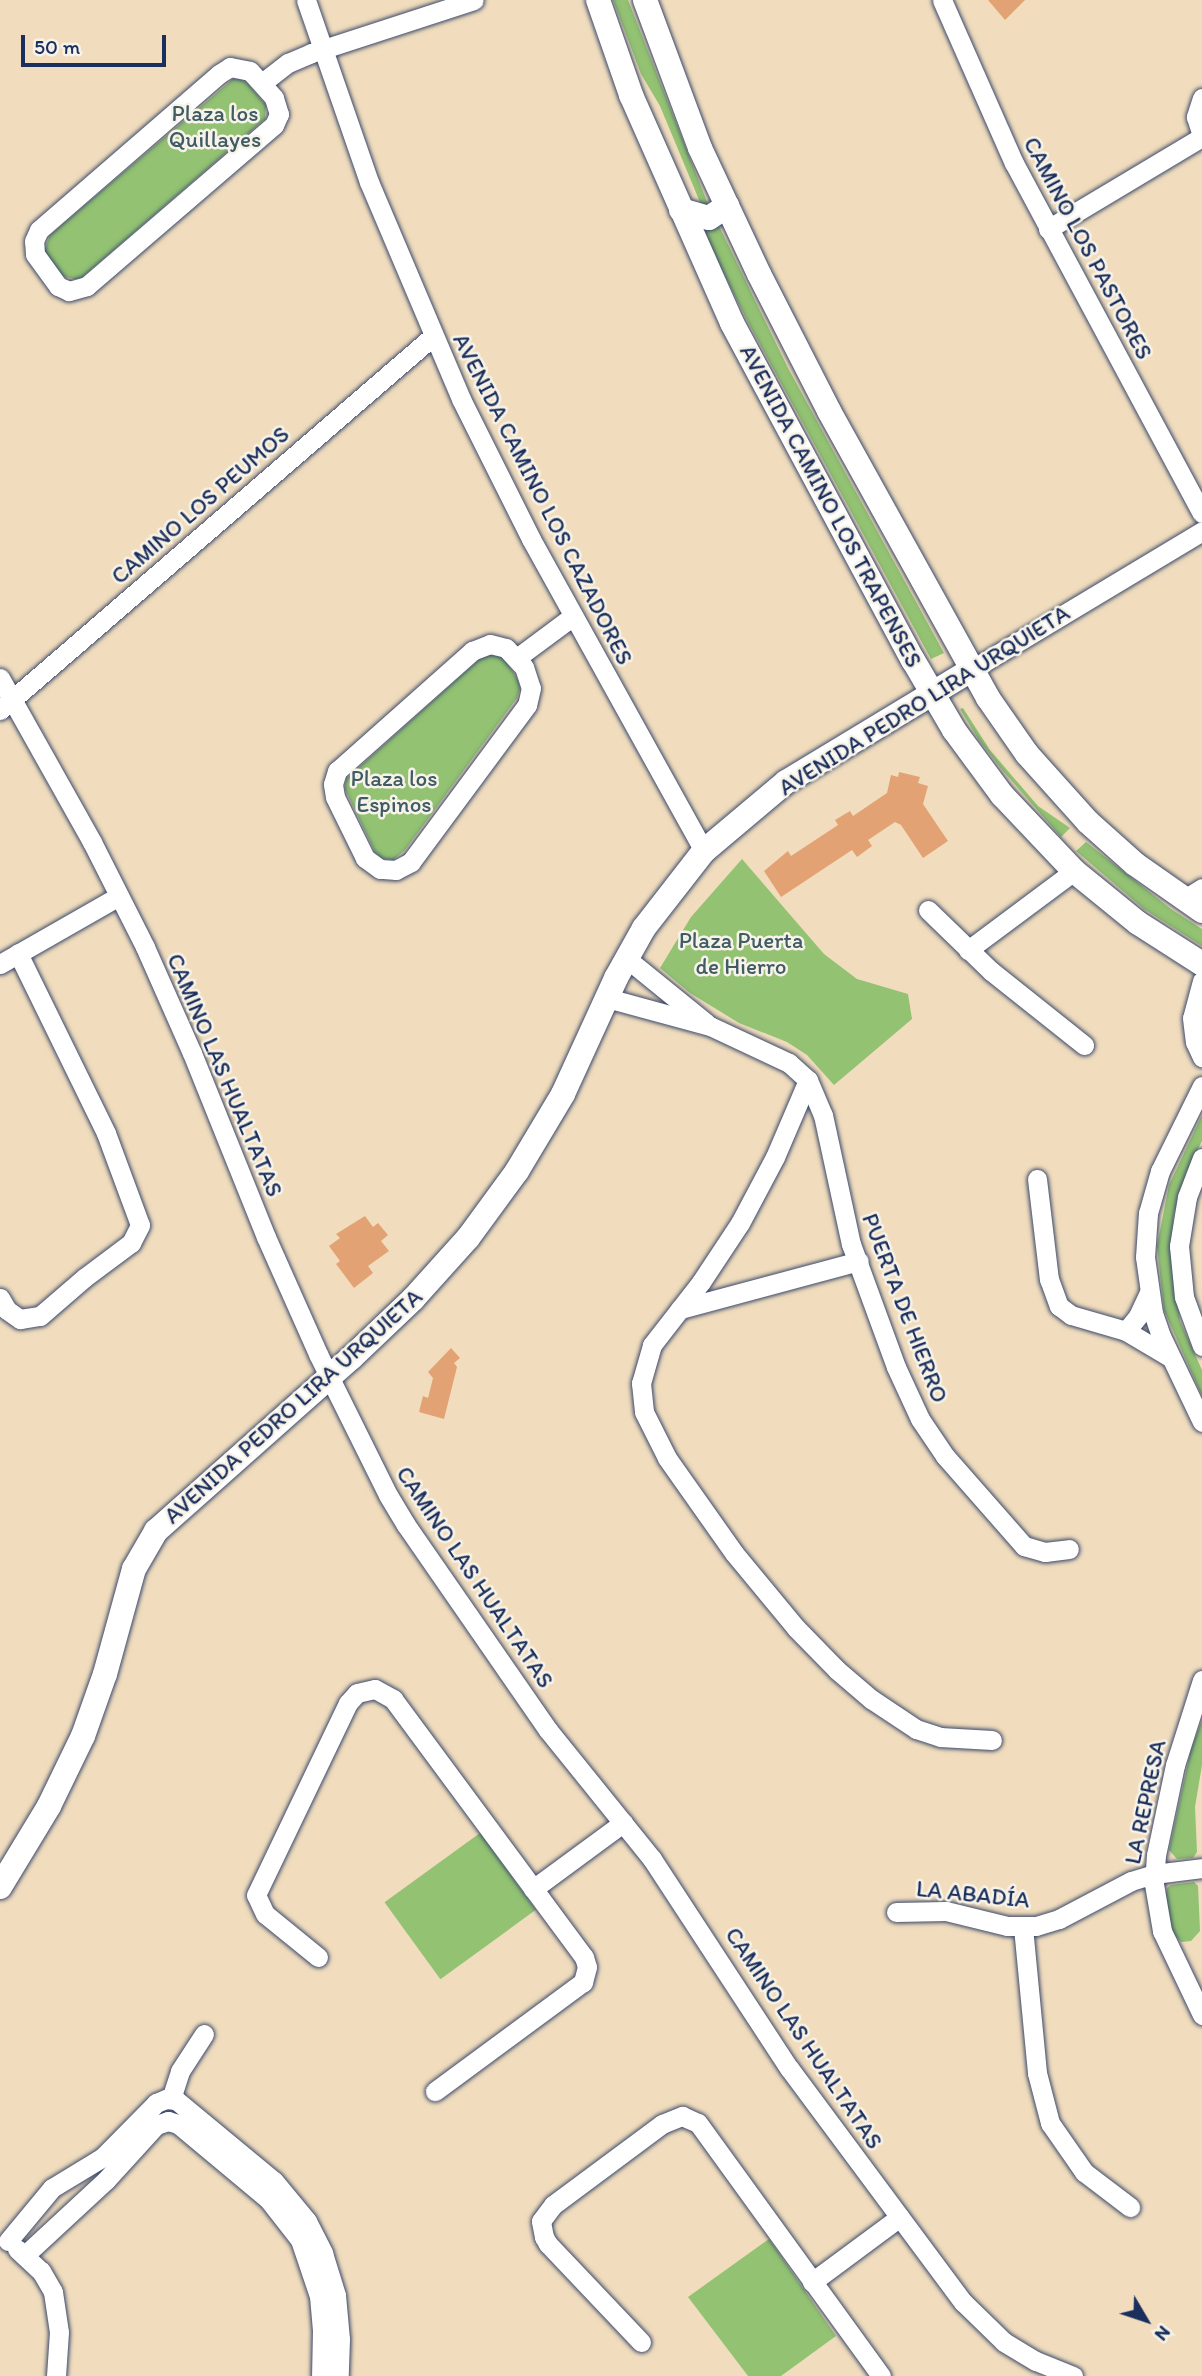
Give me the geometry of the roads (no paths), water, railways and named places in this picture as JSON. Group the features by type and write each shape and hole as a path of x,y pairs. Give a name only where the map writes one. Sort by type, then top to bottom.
{"main road":[{"name":"AVENIDA CAMINO LOS TRAPENSES","path":"598,0 631,95 753,365 931,692 1002,795 1074,870 1138,923 1202,964"},
{"name":"AVENIDA CAMINO LOS TRAPENSES","path":"645,0 675,84 727,206 792,341 971,670 1007,728 1060,793 1119,851 1196,900"},
{"path":"681,210 709,218 727,206"},
{"name":"AVENIDA PEDRO LIRA URQUIETA","path":"0,1887 49,1806 83,1735 105,1674 131,1576 148,1542 177,1510 329,1377 421,1290 495,1203 563,1094 626,958 664,898 704,851 786,782 971,670"}],"street":[{"name":"AVENIDA CAMINO LOS CAZADORES","path":"306,0 369,182 432,337 491,461 573,616 704,851"},
{"path":"262,83 288,63 323,49 474,0"},
{"name":"CAMINO LOS PASTORES","path":"942,0 988,106 1048,229 1202,513"},
{"path":"244,68 262,83 278,108 277,120 270,129 87,286 75,291 58,286 35,254 36,235 44,226 224,70 244,68"},
{"path":"1048,229 1202,136 1196,117 1202,98"},
{"name":"CAMINO LOS PEUMOS","path":"6,705 432,337"},
{"name":"AVENIDA PEDRO LIRA URQUIETA","path":"971,670 1202,531"},
{"path":"518,657 573,616"},
{"path":"490,644 500,645 518,657 528,674 531,688 522,712 411,862 388,870 372,864 361,850 335,797 333,784 337,771 472,651 490,644"},
{"name":"CAMINO LAS HUALTATAS","path":"0,678 6,705 119,896 192,1053 261,1225 329,1377 388,1495 406,1525 548,1730 679,1897 775,2047 962,2302 989,2330 1028,2356 1073,2376"},
{"path":"968,950 1074,870"},
{"path":"0,964 119,896"},
{"path":"928,910 968,950 1084,1045"},
{"path":"0,1298 7,1310 20,1319 40,1316 84,1278 131,1243 140,1225 106,1133 19,953"},
{"name":"PUERTA DE HIERRO","path":"626,958 710,1026"},
{"path":"1202,981 1192,1018 1195,1042 1202,1057"},
{"name":"PUERTA DE HIERRO","path":"607,998 710,1026 789,1063 808,1080 823,1115 846,1226 904,1386 936,1444 1024,1546 1045,1552 1069,1549"},
{"path":"808,1080 775,1157 740,1223 659,1335 647,1357 641,1398 650,1429 704,1512 796,1628 871,1699 925,1732 955,1740 992,1740"},
{"path":"1202,1086 1166,1154 1153,1192 1146,1234 1149,1292 1170,1357 1202,1422"},
{"path":"1202,1158 1187,1197 1181,1227 1182,1283 1195,1313 1202,1346"},
{"path":"1037,1179 1049,1279 1056,1301 1071,1315 1126,1331 1170,1357"},
{"path":"680,1309 859,1261"},
{"path":"1126,1331 1138,1316 1149,1292"},
{"name":"LA REPRESA","path":"1202,1680 1175,1765 1154,1874 1154,1894 1162,1931 1202,2008"},
{"path":"317,1957 265,1914 256,1895 348,1703 362,1690 382,1690 393,1699 584,1957 587,1967 586,1977 435,2091"},
{"path":"533,1889 623,1823"},
{"name":"LA ABADÍA","path":"895,1912 946,1912 1023,1927 1059,1919 1115,1888 1154,1874 1202,1868"},
{"path":"1023,1927 1037,2073 1050,2123 1069,2156 1084,2172 1130,2207"},
{"path":"171,2099 180,2071 204,2034"},
{"path":"56,2376 59,2332 56,2304 47,2280 25,2255 4,2238 52,2188 89,2168 156,2103 171,2099 187,2106 274,2181 307,2221 323,2253 336,2295 341,2339 339,2376"},
{"path":"641,2342 548,2244 541,2230 541,2221 553,2204 675,2117 689,2117 698,2123 881,2376"},
{"path":"25,2255 106,2180 156,2126 168,2121 178,2124 268,2199 300,2241 319,2296 322,2330 321,2376"},
{"path":"812,2282 900,2217"}],"park label":[{"name":"Plaza los Quillayes","path":"215,126"},
{"name":"Plaza los Espinos","path":"394,791"},
{"name":"Plaza Puerta de Hierro","path":"741,953"}]}
